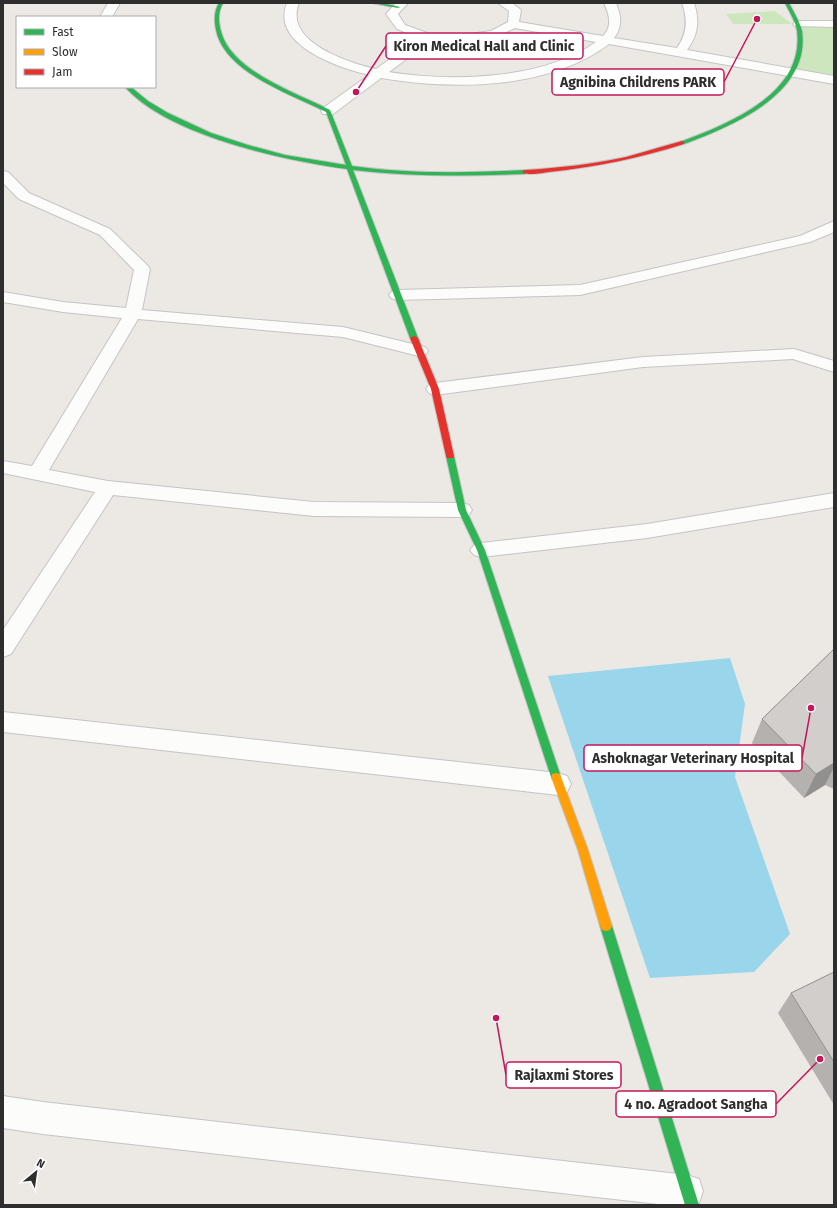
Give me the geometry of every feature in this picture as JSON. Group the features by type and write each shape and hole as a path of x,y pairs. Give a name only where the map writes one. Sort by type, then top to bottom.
{"street":[{"path":"107,16 114,3"},
{"path":"3,1112 690,1198 586,857 558,784 481,550 462,510 435,389 419,351 328,111 273,84 240,64 222,43 216,23 219,6 221,3"},
{"path":"292,3 289,20 296,36 315,50 343,63 380,73 424,79 471,80 516,76 561,65 586,55 607,40 615,28 616,15 610,3"},
{"path":"374,3 400,5"},
{"path":"504,3 515,10 513,24"},
{"path":"680,52 689,39 693,23 688,3"},
{"path":"129,88 154,108 183,124 217,138 257,150 302,160 350,168 434,175 520,173 601,164 672,147 729,125 770,100 795,72 803,48 799,24 787,3"},
{"path":"400,5 392,14 401,27 428,37 462,39 494,34 513,24 834,80"},
{"path":"799,24 834,24"},
{"path":"328,111 428,37"},
{"path":"3,175 24,196 105,232 142,268 133,314 37,474"},
{"path":"398,295 580,290 805,239 834,226"},
{"path":"3,297 63,307 343,332 419,351"},
{"path":"435,389 643,362 794,354 834,367"},
{"path":"3,467 108,488 314,509 462,510"},
{"path":"3,648 108,488"},
{"path":"481,550 647,531 834,500"},
{"path":"3,722 558,784"}],"green space":[{"path":"775,11 792,24 733,24 726,14"},
{"path":"799,24 834,24 834,80 795,72"}],"water":[{"path":"730,658 745,704 735,777 790,934 754,972 650,978 548,676"}],"building":[{"path":"834,649 834,763 816,774 762,719"},
{"path":"834,972 834,1062 791,993"}],"traffic: fast":[{"path":"221,3 217,16 218,30 222,42 233,56 245,66 271,83 328,111 414,338"},
{"path":"374,3 398,7"},
{"path":"682,143 705,135 729,124 753,110 774,94 791,75 800,54 799,30 787,3"},
{"path":"129,88 156,109 187,125 246,147 285,157 364,170 405,173 486,174 525,172"},
{"path":"450,456 462,510 481,550 556,777"},
{"path":"606,926 692,1205"}],"traffic: slow":[{"path":"556,777 583,850 606,926"}],"traffic: jam":[{"path":"525,172 565,169 604,163 682,143"},
{"path":"414,338 435,389 450,456"}],"place":[{"name":"Agnibina Childrens PARK","path":"757,19"},
{"name":"Kiron Medical Hall and Clinic","path":"356,92"},
{"name":"Ashoknagar Veterinary Hospital","path":"811,708"},
{"name":"Rajlaxmi Stores","path":"496,1018"},
{"name":"4 no. Agradoot Sangha","path":"820,1059"}]}
